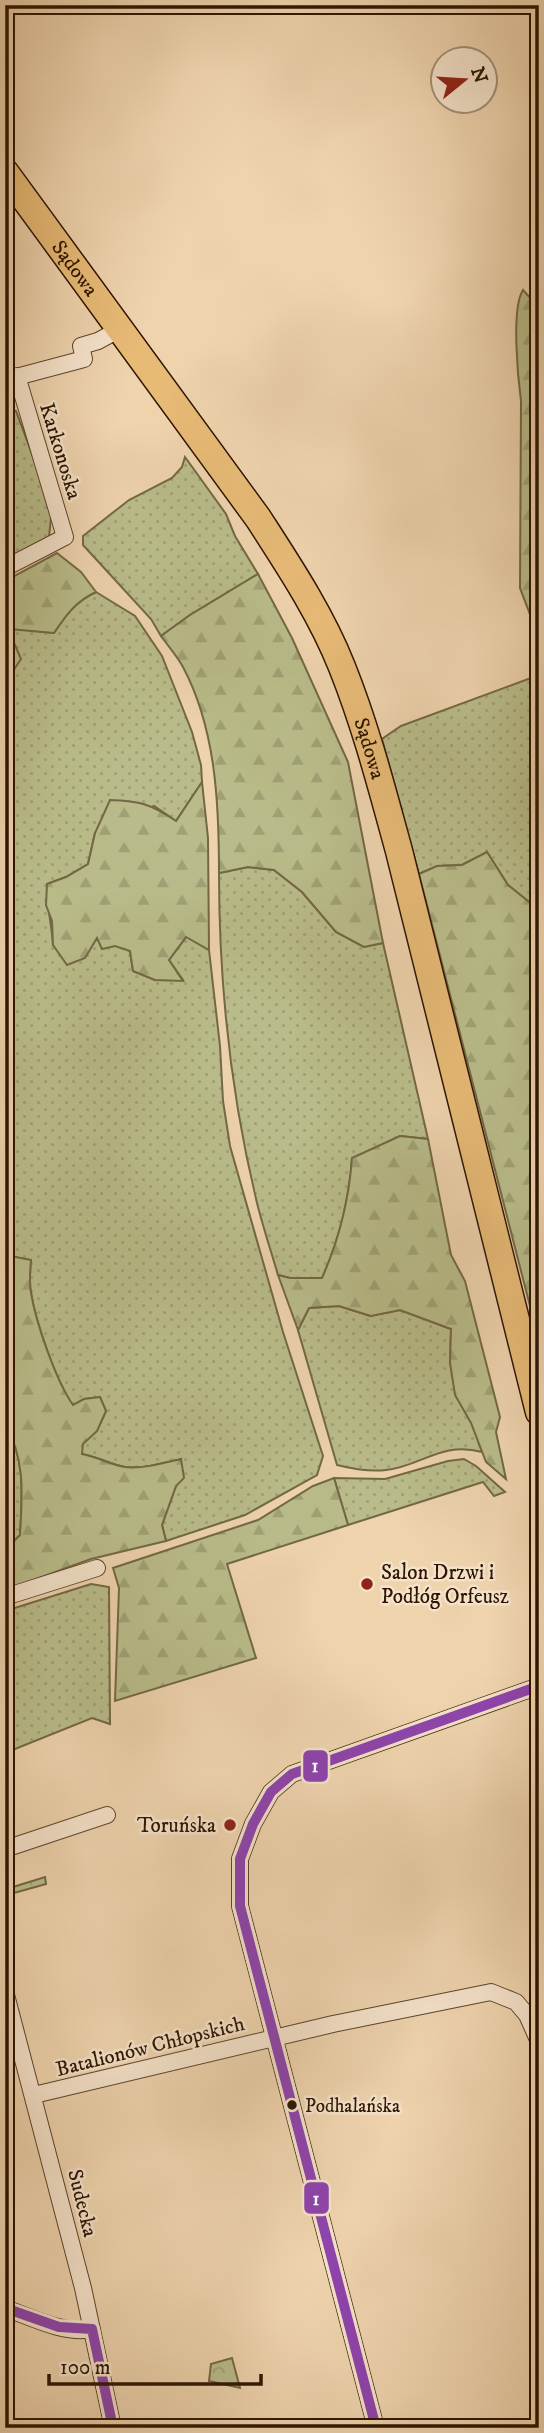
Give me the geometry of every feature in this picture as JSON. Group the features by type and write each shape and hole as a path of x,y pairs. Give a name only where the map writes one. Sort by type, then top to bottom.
{"main road":[{"name":"Sądowa","path":"5,172 265,529 321,622 342,666 375,762 396,838 539,1412"}],"street":[{"path":"11,378 84,359 81,346 98,341 120,329"},
{"name":"Karkonoska","path":"5,568 65,537 11,378"},
{"path":"5,1597 97,1568"},
{"path":"376,2428 240,1906 240,1859 253,1824 271,1792 292,1774 539,1686"},
{"path":"5,1849 107,1815"},
{"name":"Sudecka","path":"5,1991 34,2095 92,2329 113,2428"},
{"name":"Batalionów Chłopskich","path":"34,2095 275,2037 491,1992 516,2002 527,2015 539,2042"},
{"path":"5,2308 61,2327 83,2331 92,2329"}],"green space":[{"path":"523,290 532,300 539,329 539,638 520,588 521,401 516,327 519,299"},
{"path":"5,406 16,411 52,508 49,537 5,562"},
{"path":"185,457 226,514 235,536 258,574 161,636 151,619 83,545 83,536 129,500 172,478 182,467"},
{"path":"57,553 81,572 96,592 72,609 54,633 8,629 21,659 5,683 5,581"},
{"path":"258,574 292,638 348,762 383,943 364,947 336,932 302,892 274,870 248,867 219,873 216,794 203,716 181,663 161,636"},
{"path":"96,592 135,616 162,656 192,732 201,765 202,782 176,821 154,806 95,833 88,864 47,884 53,945 97,937 130,951 133,971 155,980 183,980 169,960 187,936 209,950 223,1101 230,1146 283,1332 323,1456 317,1475 245,1515 166,1541 162,1525 176,1486 181,1459 125,1467 82,1454 82,1444 97,1431 106,1411 100,1397 84,1399 73,1406 54,1367 37,1320 30,1289 31,1260 5,1255 5,683 8,628 54,633 72,609"},
{"path":"539,675 539,910 508,885 487,852 462,865 437,866 419,874 382,739 401,726"},
{"path":"202,782 208,838 209,950 186,937 169,960 183,981 155,980 133,971 130,951 115,946 102,949 97,938 85,958 67,965 53,945 52,921 46,905 47,884 88,864 95,833 110,800 145,804 176,821"},
{"path":"487,852 508,885 539,910 539,1341 419,874 437,866 462,865"},
{"path":"248,867 274,870 302,892 336,932 364,947 383,943 428,1139 400,1136 352,1159 342,1219 322,1278 290,1278 278,1275 257,1203 240,1122 224,998 219,873"},
{"path":"400,1136 428,1139 451,1255 465,1281 500,1417 496,1432 506,1479 486,1462 471,1423 455,1395 450,1363 451,1329 400,1310 371,1316 339,1306 309,1308 298,1330 278,1275 290,1278 322,1278 342,1219 352,1158"},
{"path":"5,1255 31,1260 30,1289 37,1320 54,1367 73,1405 84,1399 100,1397 106,1411 97,1431 83,1444 82,1454 132,1467 181,1459 184,1478 176,1486 162,1525 166,1541 91,1559 14,1587 5,1563 5,1550 20,1535 22,1493 20,1465 5,1425"},
{"path":"339,1306 370,1316 400,1310 451,1329 450,1363 482,1452 468,1449 443,1452 386,1470 361,1470 337,1465 298,1330 309,1308"},
{"path":"5,1425 20,1465 22,1493 20,1535 5,1550"},
{"path":"464,1459 505,1492 494,1496 483,1482 348,1525 334,1478 385,1479"},
{"path":"334,1478 348,1525 227,1564 256,1658 115,1701 119,1588 113,1568 258,1520 313,1486"},
{"path":"91,1584 109,1587 110,1724 92,1718 5,1753 5,1611"},
{"path":"45,1877 46,1884 14,1893 13,1887"},
{"path":"232,2358 240,2388 209,2381 211,2364"}],"transit line":[{"name":"1","path":"376,2428 240,1906 240,1859 253,1824 271,1792 292,1774 539,1686"},
{"name":"1","path":"5,2308 59,2327 92,2329 113,2428"}],"place":[{"name":"Salon Drzwi i Podłóg Orfeusz","path":"367,1584"},
{"name":"Toruńska","path":"230,1825"},
{"name":"Podhalańska","path":"292,2105"}]}
